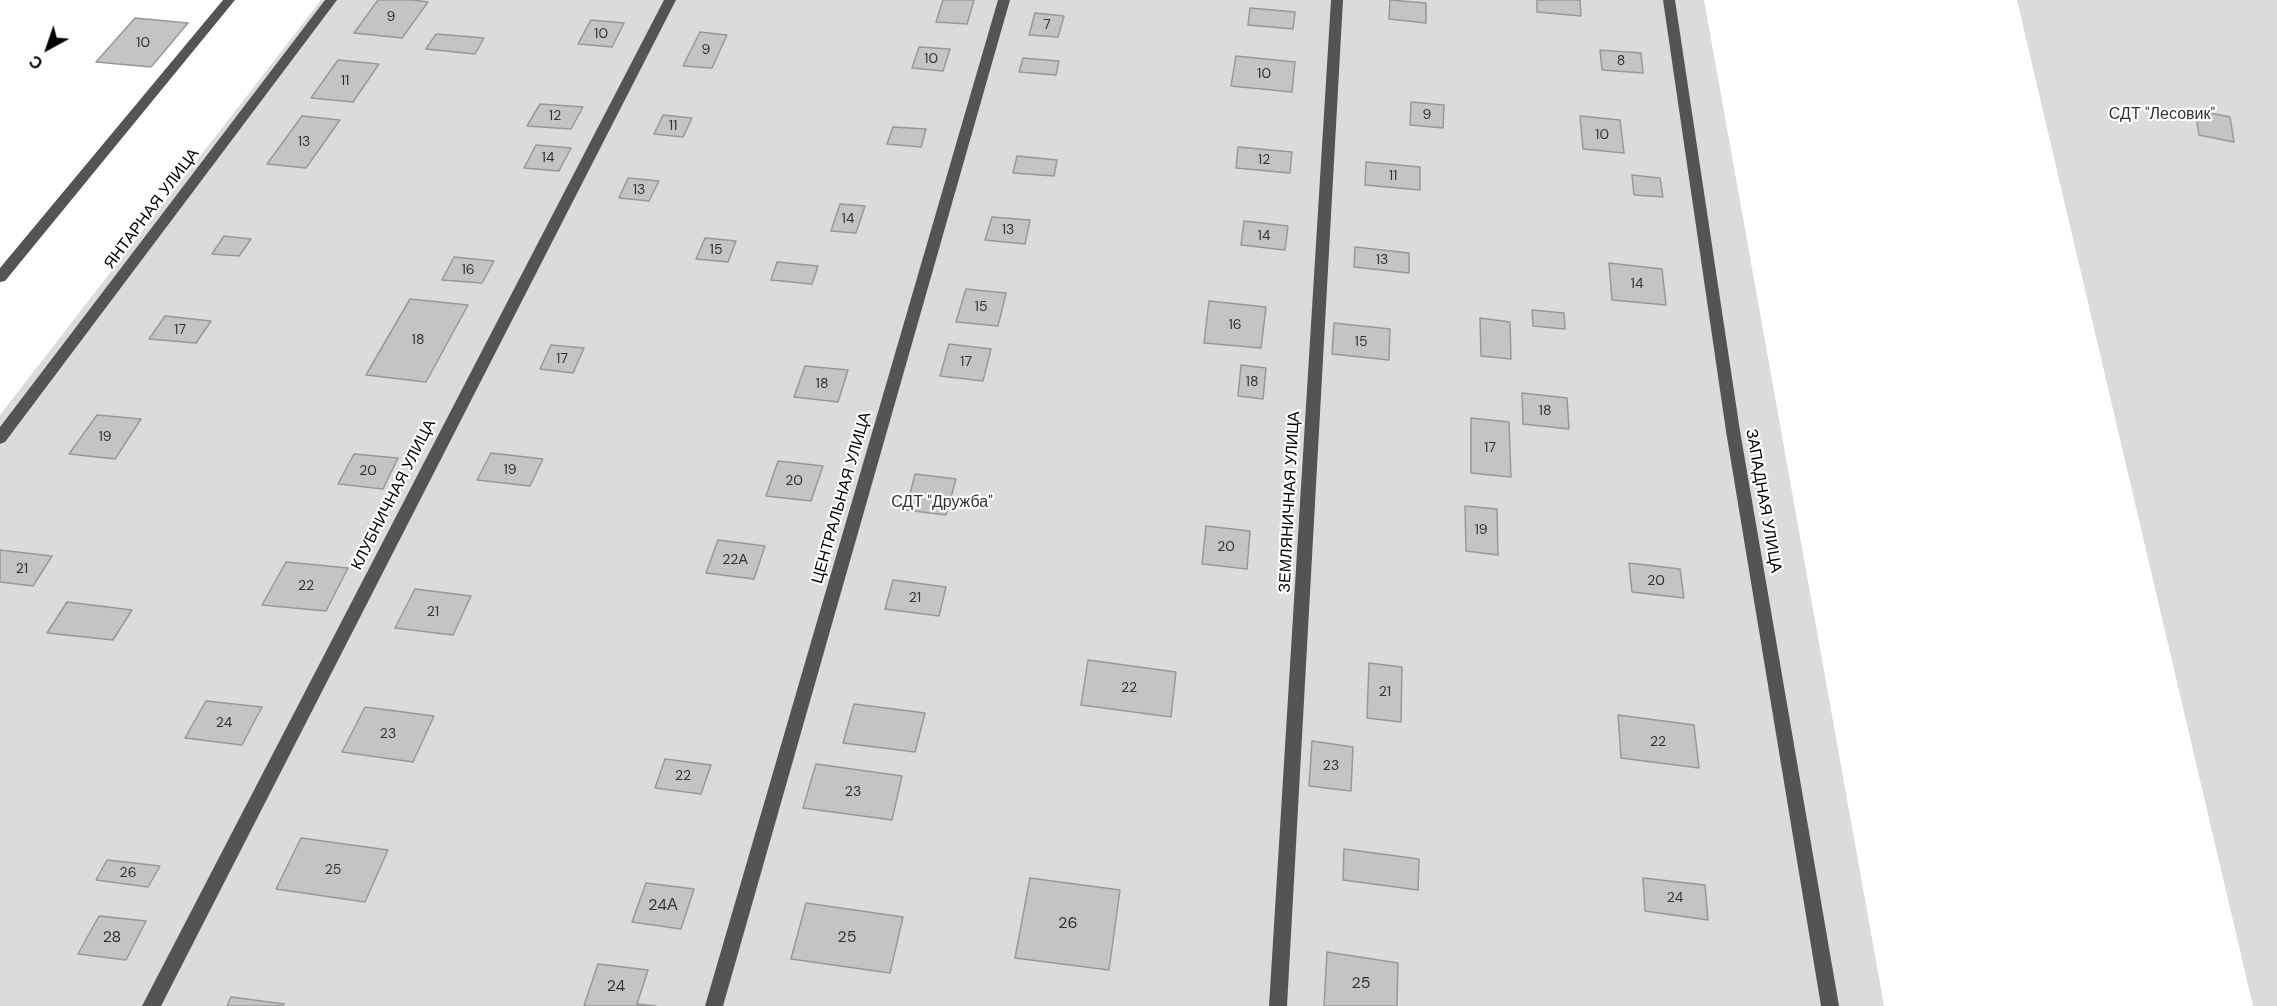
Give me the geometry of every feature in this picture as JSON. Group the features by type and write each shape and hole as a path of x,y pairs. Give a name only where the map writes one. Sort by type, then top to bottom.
{"street":[{"path":"0,277 229,0"},
{"name":"ЯНТАРНАЯ УЛИЦА","path":"0,438 331,0"},
{"name":"КЛУБНИЧНАЯ УЛИЦА","path":"151,1006 670,0"},
{"name":"ЦЕНТРАЛЬНАЯ УЛИЦА","path":"714,1006 1004,0"},
{"name":"ЗЕМЛЯНИЧНАЯ УЛИЦА","path":"1278,1006 1337,0"},
{"name":"ЗАПАДНАЯ УЛИЦА","path":"1669,0 1733,431 1830,1006"}],"green space":[{"name":"СДТ \"Дружба\"","path":"321,0 1704,0 1884,1006 0,1006 0,415"},
{"name":"СДТ \"Лесовик\"","path":"2017,0 2277,0 2277,1006 2253,1006"}],"building":[{"path":"378,0 428,2 402,38 354,33"},
{"path":"943,0 974,0 967,24 936,22"},
{"path":"1390,0 1426,3 1426,23 1389,19"},
{"path":"1537,0 1580,0 1581,16 1537,12"},
{"path":"1250,8 1295,12 1293,29 1248,25"},
{"path":"1035,13 1064,16 1058,37 1029,35"},
{"path":"135,18 188,23 151,67 96,62"},
{"path":"591,20 624,23 612,47 578,44"},
{"path":"700,32 727,35 712,68 683,66"},
{"path":"436,34 484,38 475,54 426,49"},
{"path":"919,47 950,49 943,71 912,68"},
{"path":"1600,50 1641,53 1643,73 1602,70"},
{"path":"1236,56 1295,62 1292,92 1231,86"},
{"path":"1023,58 1059,61 1056,75 1019,72"},
{"path":"338,60 379,64 353,102 311,98"},
{"path":"1411,102 1444,105 1443,128 1410,125"},
{"path":"540,104 583,107 571,129 527,126"},
{"path":"2195,110 2230,117 2234,142 2199,135"},
{"path":"663,115 692,118 683,137 654,134"},
{"path":"302,116 340,120 306,168 267,164"},
{"path":"1580,116 1620,120 1624,153 1583,149"},
{"path":"893,127 926,129 921,147 887,144"},
{"path":"536,145 571,148 559,171 524,168"},
{"path":"1238,147 1292,152 1290,173 1236,168"},
{"path":"1017,156 1057,160 1054,176 1013,173"},
{"path":"1366,162 1420,167 1420,190 1365,185"},
{"path":"1632,175 1660,178 1663,197 1634,195"},
{"path":"628,178 659,181 649,201 619,198"},
{"path":"840,204 865,206 856,233 831,231"},
{"path":"992,217 1030,220 1025,244 985,240"},
{"path":"1244,221 1288,226 1285,250 1241,245"},
{"path":"224,236 251,239 239,256 212,254"},
{"path":"705,238 736,241 728,262 696,259"},
{"path":"1355,247 1409,253 1409,273 1354,267"},
{"path":"454,257 494,261 482,283 442,280"},
{"path":"777,262 818,266 812,284 771,280"},
{"path":"1609,263 1662,269 1666,305 1612,300"},
{"path":"966,289 1006,293 998,326 956,322"},
{"path":"410,299 468,305 426,382 366,375"},
{"path":"1209,301 1266,307 1261,348 1204,343"},
{"path":"1532,310 1564,313 1565,329 1533,326"},
{"path":"165,316 211,321 196,343 149,339"},
{"path":"1480,318 1510,322 1511,359 1481,356"},
{"path":"1334,323 1390,329 1389,360 1332,354"},
{"path":"949,344 991,349 983,381 940,376"},
{"path":"551,345 584,348 573,373 540,369"},
{"path":"1241,365 1266,368 1263,399 1238,396"},
{"path":"805,366 848,370 838,402 794,397"},
{"path":"1522,393 1567,398 1569,429 1523,424"},
{"path":"97,415 141,419 115,459 69,454"},
{"path":"1471,418 1509,422 1511,477 1471,473"},
{"path":"491,453 543,459 530,486 477,480"},
{"path":"354,454 398,458 383,489 338,484"},
{"path":"778,461 823,466 811,501 766,496"},
{"path":"915,474 956,479 946,515 906,510"},
{"path":"1465,506 1497,509 1498,555 1466,551"},
{"path":"1206,526 1250,531 1247,569 1202,564"},
{"path":"718,540 765,546 754,579 706,573"},
{"path":"0,550 52,556 33,586 0,582"},
{"path":"286,562 348,568 326,611 262,605"},
{"path":"1629,563 1680,569 1684,598 1632,592"},
{"path":"893,580 946,587 939,616 885,609"},
{"path":"415,589 471,596 453,635 395,628"},
{"path":"67,602 132,610 113,640 47,633"},
{"path":"1088,660 1176,672 1171,717 1081,705"},
{"path":"1369,663 1402,667 1401,722 1367,718"},
{"path":"206,701 262,707 242,745 185,738"},
{"path":"854,704 925,713 915,752 843,743"},
{"path":"365,707 434,716 413,762 342,752"},
{"path":"1618,715 1694,725 1699,768 1621,758"},
{"path":"1312,741 1353,747 1351,791 1309,786"},
{"path":"665,759 711,765 701,794 655,788"},
{"path":"816,764 902,776 892,820 803,808"},
{"path":"301,838 388,850 365,902 276,889"},
{"path":"1344,849 1419,859 1418,890 1343,880"},
{"path":"107,860 160,866 148,887 96,880"},
{"path":"1030,878 1120,890 1109,970 1015,958"},
{"path":"1643,878 1705,885 1708,920 1645,911"},
{"path":"646,883 694,889 681,929 632,922"},
{"path":"806,903 903,917 890,973 791,959"},
{"path":"99,916 146,921 126,960 78,954"},
{"path":"1327,952 1398,963 1397,1006 1324,1006"},
{"path":"598,964 648,970 637,1004 656,1006 584,1006"},
{"path":"231,997 284,1004 283,1006 227,1006"}]}
